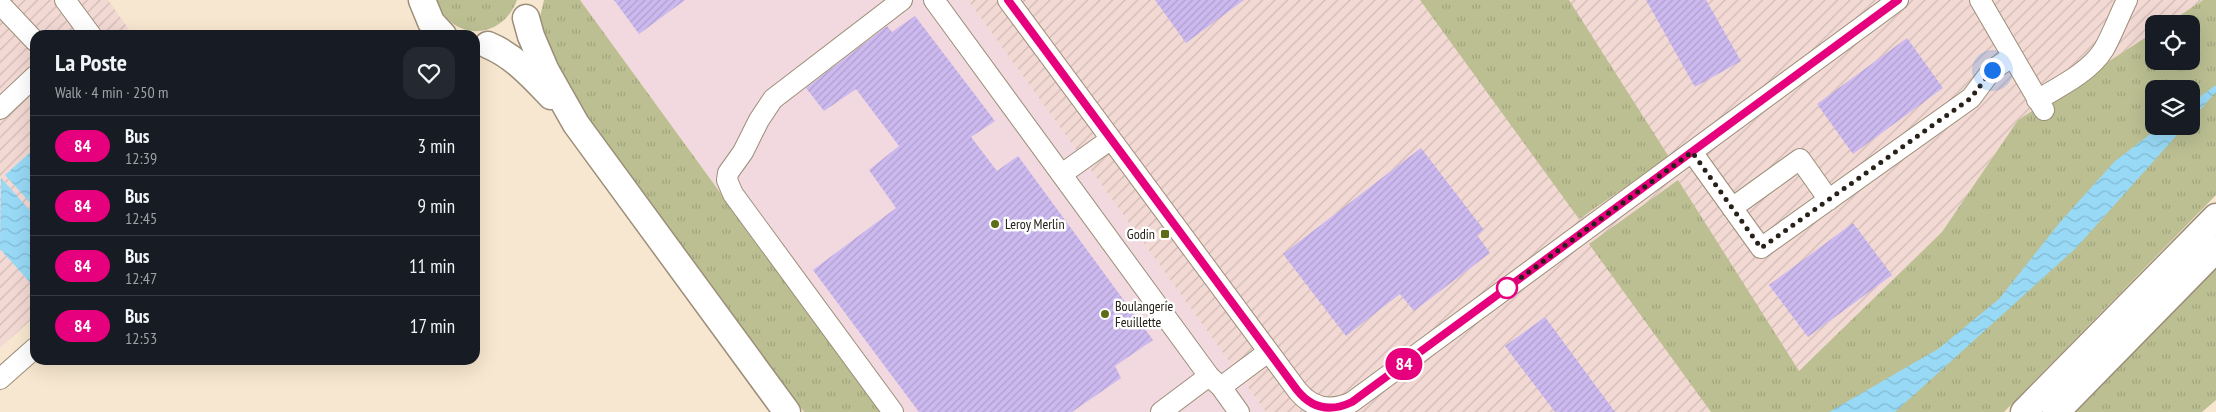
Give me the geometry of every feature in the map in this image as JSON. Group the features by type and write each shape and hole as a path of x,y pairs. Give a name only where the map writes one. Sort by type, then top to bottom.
{"main road":[{"path":"482,46 510,36 530,9"},
{"path":"530,9 531,36 546,71 576,124 786,411"},
{"path":"423,17 437,30"},
{"path":"482,46 503,52 516,61 576,124"},
{"path":"2024,412 2216,217"},
{"path":"2056,412 2213,253"}],"street":[{"path":"65,0 87,30"},
{"path":"893,412 733,194 727,180 730,168 743,152 759,120 773,98 902,0"},
{"path":"934,0 1239,412"},
{"path":"1008,0 1303,398 1316,407 1331,411 1352,402 1898,0"},
{"path":"1980,0 2040,105 2098,57 2104,49 2127,0"},
{"path":"0,4 30,36"},
{"path":"1692,152 1761,248 1971,98 1992,70 2012,57"},
{"path":"0,109 30,81"},
{"path":"1062,174 1111,139"},
{"path":"1732,208 1800,159 1829,200"},
{"path":"0,379 30,352"},
{"path":"1161,412 1268,352"}],"shaded area":[{"path":"0,0 108,0 129,30 30,30 30,321 0,348"},
{"path":"580,0 968,0 1266,412 880,412"},
{"path":"968,0 2203,0 2180,15 2145,15 2145,38 2018,120 1942,232 1799,371 1751,412 1266,412"}],"green space":[{"path":"436,0 517,0 510,13 500,23 489,29 464,29 453,23 443,14"},
{"path":"544,0 580,0 880,412 804,412 573,103 537,30"},
{"path":"1420,0 1569,0 1669,157 1579,219"},
{"path":"2203,0 2216,0 2216,195 2004,412 1711,412 1589,244 1678,180 1799,371 1942,232 2018,120 2145,38 2145,70 2200,70 2200,15 2180,15"},
{"path":"2216,269 2216,400 2202,412 2071,412"}],"water":[{"path":"2216,85 2216,92 2200,110 2200,97"},
{"path":"2149,135 2177,135 2076,248 1895,412 1829,412 1938,349 1999,299 2061,221 2115,161"},
{"path":"30,152 30,202 5,175"},
{"path":"1,178 30,210 30,282 0,249"}],"building":[{"path":"614,0 685,0 639,34"},
{"path":"1155,0 1244,0 1186,43"},
{"path":"1646,0 1706,0 1741,61 1695,87"},
{"name":"Leroy Merlin","path":"915,16 995,121 971,137 997,171 1018,156 1153,340 1115,366 1121,378 1072,412 919,412 813,270 896,208 869,170 899,146 856,89 824,111 806,88 887,26 892,32"},
{"path":"1907,38 1943,88 1853,154 1817,104"},
{"path":"1421,148 1484,230 1477,235 1490,253 1414,311 1400,294 1346,336 1283,254"},
{"path":"1853,223 1892,275 1808,337 1769,285"},
{"path":"1545,317 1615,412 1555,412 1505,346"}],"bus line":[{"name":"84","path":"1008,0 1303,398 1316,407 1324,409 1347,406 1898,0"}],"place":[{"name":"Leroy Merlin","path":"995,224"},
{"name":"Godin","path":"1165,234"},
{"name":"Boulangerie Feuillette","path":"1105,314"}],"route":[{"path":"1507,288 1692,152 1761,248 1971,98 1992,70"}]}
